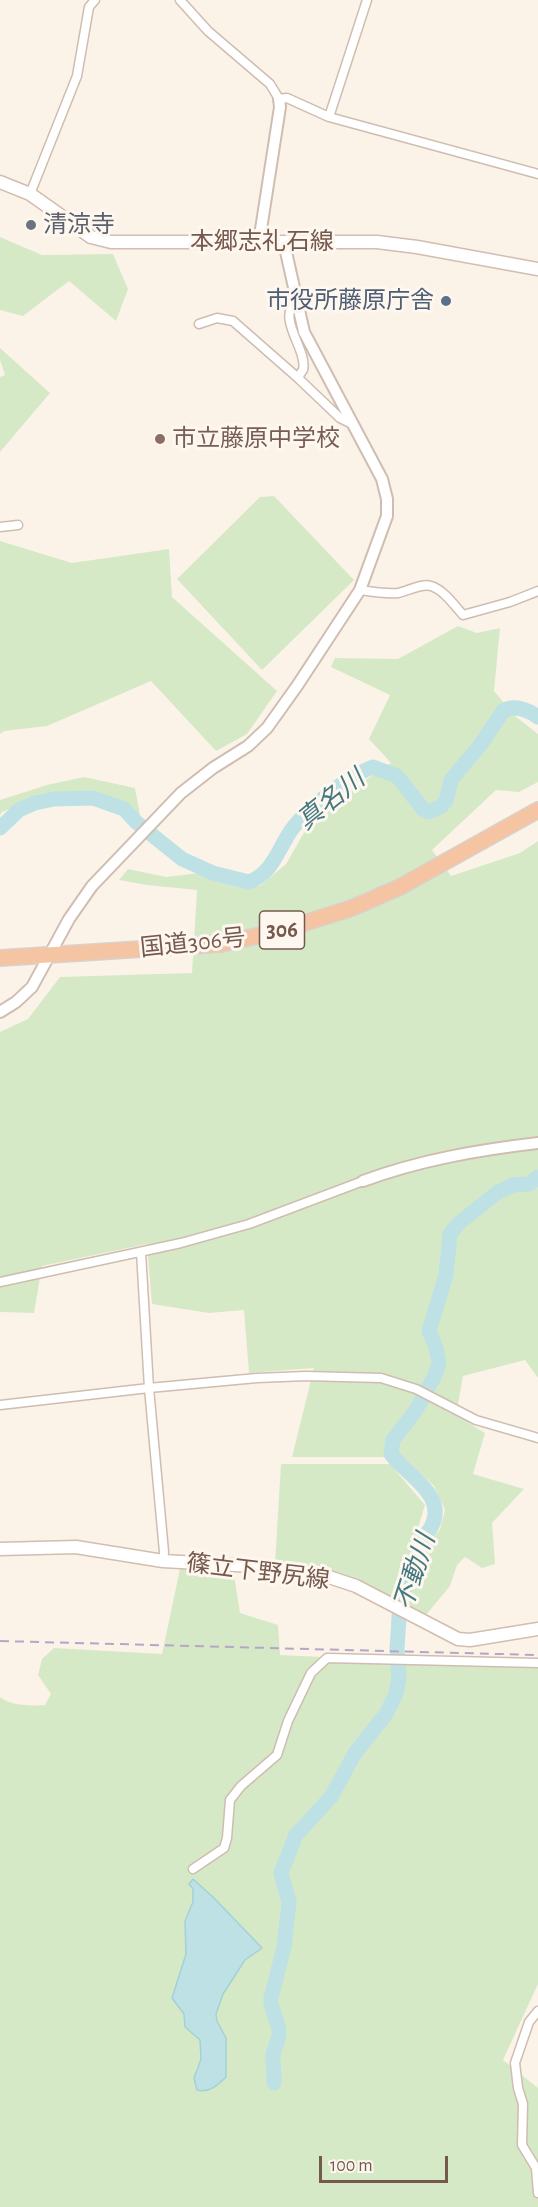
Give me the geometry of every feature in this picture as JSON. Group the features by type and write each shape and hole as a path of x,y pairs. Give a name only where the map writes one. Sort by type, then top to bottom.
{"highway":[{"name":"国道306号","path":"0,958 221,944 279,931 352,908 400,886 538,810"}],"main road":[{"name":"本郷志礼石線","path":"0,182 30,194 91,237 111,242 377,242 538,269"},
{"name":"篠立下野尻線","path":"0,1549 76,1547 163,1561 252,1566 329,1577 356,1587 458,1639 470,1640 538,1629"}],"street":[{"path":"30,194 77,76 89,7 95,0"},
{"path":"180,0 208,31 270,84 279,99 280,107 259,242"},
{"path":"329,117 367,0"},
{"path":"279,99 287,98 329,117 538,174"},
{"path":"528,172 538,181"},
{"path":"0,1012 32,987 69,919 92,886 151,822 181,793 213,768 248,746 267,728 360,590 387,516 387,499 382,479 304,332 284,243"},
{"path":"296,302 291,306 289,315 302,361 303,370 298,378"},
{"path":"199,324 217,318 233,321 340,418 352,424"},
{"path":"0,526 18,525"},
{"path":"360,590 382,594 396,593 424,585 431,586 446,596 463,615 510,602 538,591"},
{"path":"0,1282 141,1252 249,1224 363,1180 433,1159 484,1149 538,1143"},
{"path":"141,1252 163,1561"},
{"path":"0,1405 257,1378 348,1376 381,1378 421,1392 476,1420 538,1438"},
{"path":"193,1869 224,1848 230,1800 241,1786 277,1755 288,1722 312,1673 327,1658 538,1662"},
{"path":"538,2011 529,2022 515,2063 518,2088 523,2104 522,2145 536,2168 538,2193"}],"green space":[{"path":"0,237 42,255 113,254 128,289 116,321 69,281 23,316 0,310"},
{"path":"0,348 50,393 0,452 0,377 5,375 0,360"},
{"path":"274,496 354,580 262,670 177,579 260,497"},
{"path":"0,541 72,563 169,549 172,597 277,691 247,734 216,751 151,681 47,726 4,731 0,734"},
{"path":"458,626 477,633 500,628 494,691 515,716 538,734 538,782 519,792 496,790 432,850 451,876 520,853 538,841 538,1378 525,1360 463,1376 456,1415 485,1433 473,1474 524,1489 492,1523 495,1564 482,1568 465,1557 457,1565 450,1586 426,1615 406,1603 410,1586 425,1566 426,1546 440,1529 445,1510 434,1486 403,1457 292,1457 314,1368 249,1373 244,1310 209,1313 152,1304 147,1244 42,1266 34,1313 0,1312 0,1032 28,1019 60,977 192,973 197,890 119,880 128,869 166,877 200,873 238,887 260,886 286,864 314,815 391,763 369,739 390,695 331,667 335,658 398,659"},
{"path":"84,777 135,788 141,820 106,799 73,794 39,799 2,812 0,815 0,800 47,785"},
{"path":"281,1464 390,1464 425,1505 395,1602 332,1573 275,1563"},
{"path":"180,1569 234,1575 240,1613 278,1625 280,1655 538,1667 538,1984 503,2060 538,2088 538,2207 0,2207 0,1697 15,1704 45,1705 51,1694 38,1675 42,1659 54,1648 162,1654","holes":["193,1889 246,1960 226,1989 216,2013 219,2027 226,2038 195,2071 201,2059 200,2040 185,2027 184,2014 172,1998 186,1954 185,1921 193,1902"]}],"water":[{"path":"193,1879 262,1948 245,1960 223,1994 216,2014 226,2038 226,2077 213,2088 202,2091 197,2090 194,2078 201,2059 200,2040 185,2027 184,2014 172,1998 186,1954 185,1921 193,1902 193,1889 189,1884"}],"waterway":[{"name":"真名川","path":"0,828 19,810 35,803 54,799 93,798 124,809 136,822 182,859 213,873 249,882 264,873 292,829 308,812 329,794 363,771 373,767 397,776 423,809 429,812 446,801 451,780 481,744 503,711 512,708 521,709 538,717"},
{"name":"不動川","path":"274,2083 273,2054 279,2031 271,1998 284,1947 289,1902 281,1873 296,1835 331,1797 355,1753 386,1714 396,1694 399,1678 397,1649 400,1601 418,1563 418,1544 430,1529 435,1517 435,1506 431,1497 391,1454 393,1440 416,1410 439,1364 429,1331 446,1275 450,1234 459,1223 498,1192 513,1185 529,1184 538,1177"}],"railway":[{"path":"0,1641 538,1655"}],"place":[{"name":"清涼寺","path":"31,225"},
{"name":"市役所藤原庁舎","path":"446,301"},
{"name":"市立藤原中学校","path":"160,439"}]}
